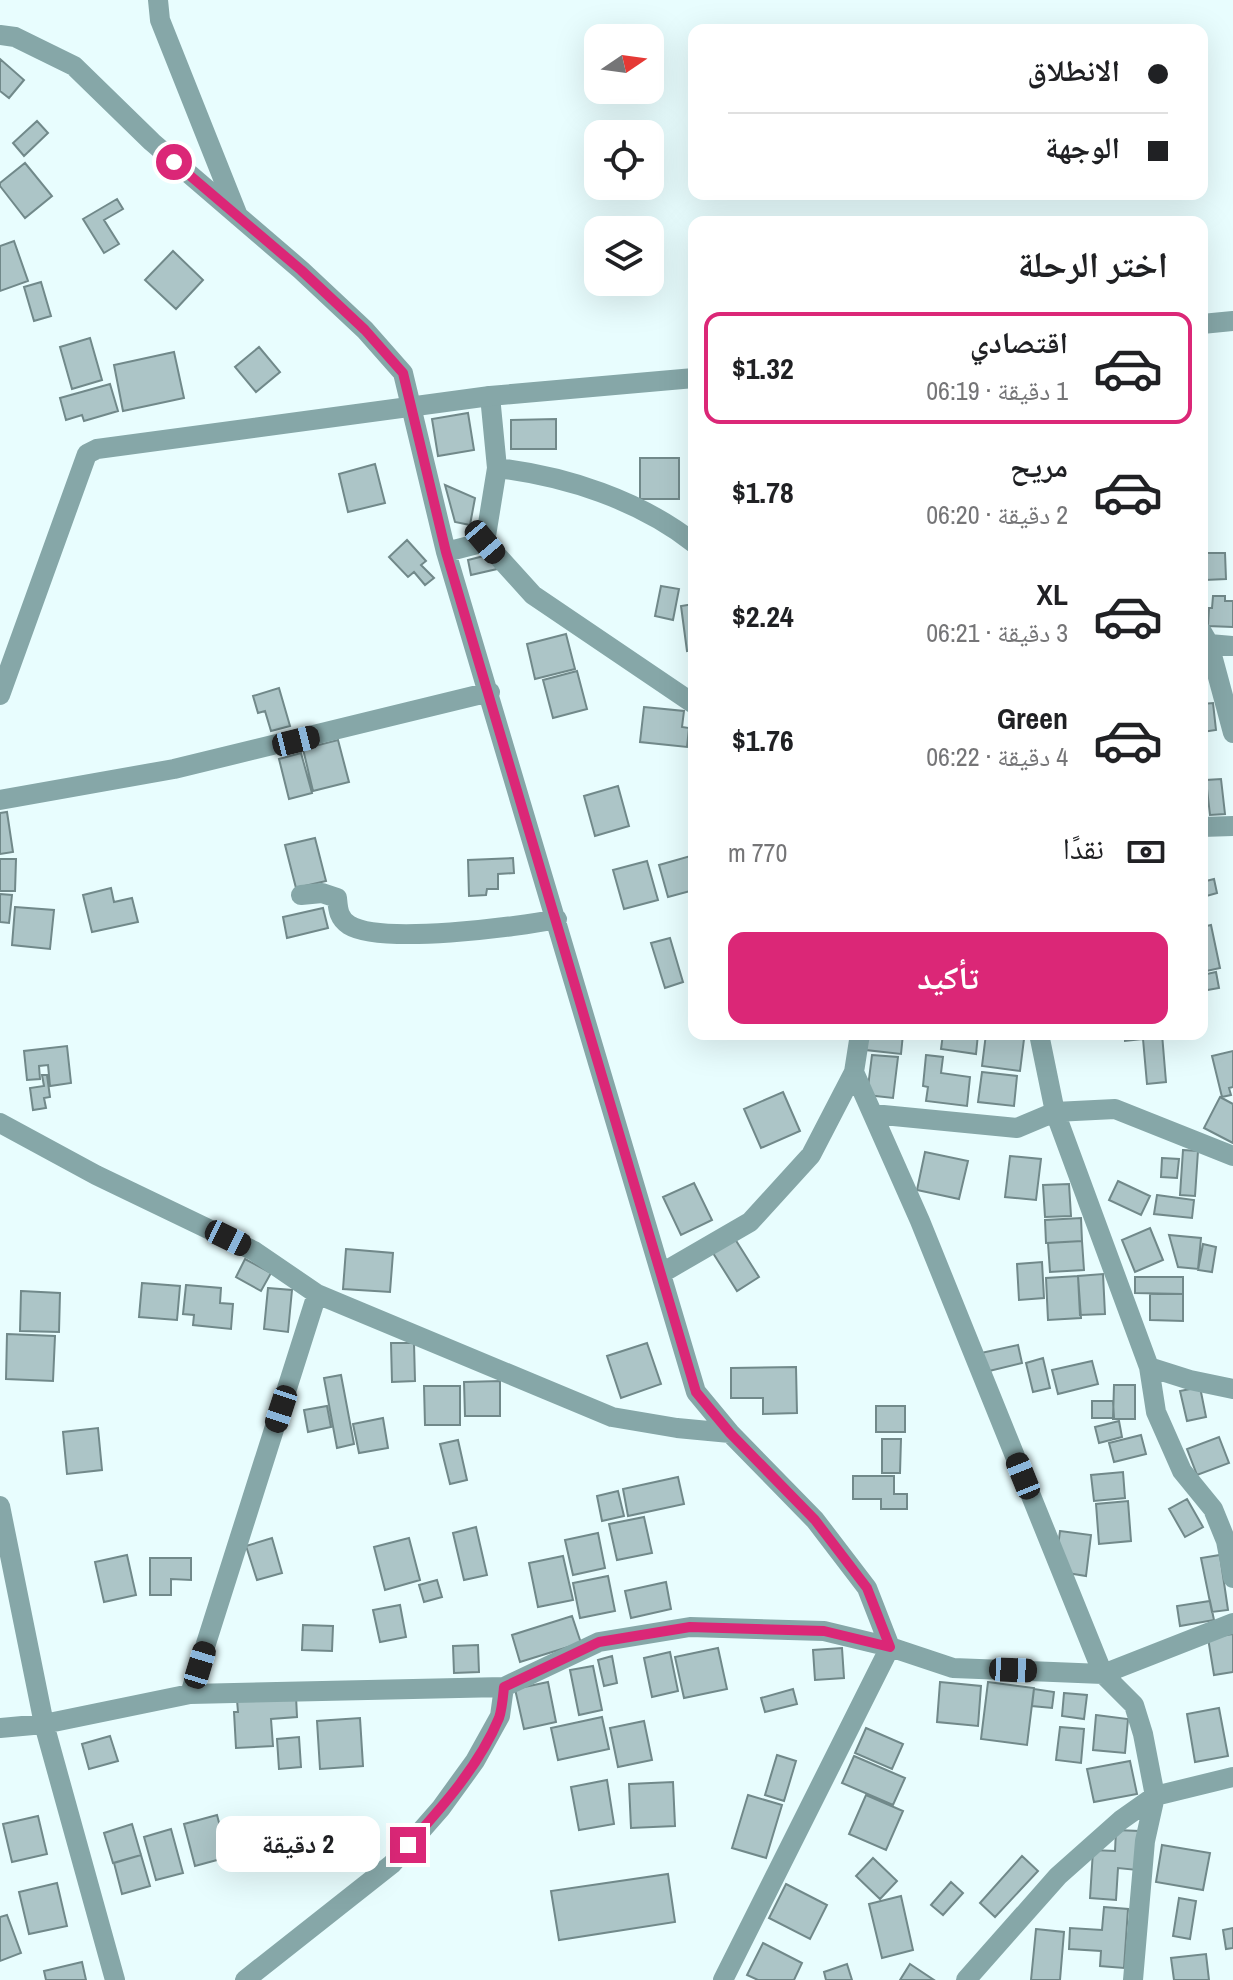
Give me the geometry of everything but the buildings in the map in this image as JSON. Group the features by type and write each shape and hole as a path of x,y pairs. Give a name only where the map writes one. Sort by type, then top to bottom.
{"street":[{"path":"158,0 160,20 240,219"},
{"path":"0,35 15,37 74,66 152,142 301,270 365,330 403,373 446,552 696,1392 730,1433 815,1520 867,1588 890,1647 727,1979"},
{"path":"1208,323 1233,321"},
{"path":"0,695 87,454 97,449 490,396 688,379"},
{"path":"485,542 497,468 490,396"},
{"path":"497,468 524,471 616,497 645,511 688,539"},
{"path":"446,552 485,542"},
{"path":"485,542 533,595 688,700"},
{"path":"1208,639 1233,646"},
{"path":"1208,648 1233,733"},
{"path":"0,800 174,769 490,692"},
{"path":"1208,827 1233,826"},
{"path":"301,895 322,893 337,898 339,915 348,925 371,933 430,933 521,926 557,919"},
{"path":"662,1273 750,1222 811,1155 854,1072 859,1040"},
{"path":"1040,1040 1055,1112 1149,1367 1156,1412 1182,1471 1213,1509 1226,1541 1233,1578"},
{"path":"854,1072 920,1221 1103,1674 1134,1705 1143,1734 1155,1796 1145,1841 1133,1980"},
{"path":"873,1114 1017,1128 1055,1112 1115,1109 1233,1156"},
{"path":"0,1123 96,1175 254,1251 317,1294 612,1417 730,1433"},
{"path":"190,1694 317,1294"},
{"path":"1149,1367 1233,1389"},
{"path":"0,1506 44,1724 115,1980"},
{"path":"0,1728 44,1724 190,1694 504,1687 599,1642 690,1627 824,1631 890,1647 953,1668 1103,1674 1233,1623"},
{"path":"245,1980 392,1864 441,1808 475,1761 500,1716 504,1687"},
{"path":"966,1980 1058,1876 1121,1820 1155,1796 1233,1777"}],"route":[{"path":"174,162 301,270 365,330 403,373 446,552 696,1392 730,1433 815,1520 867,1588 890,1647 824,1631 690,1627 599,1642 504,1687 500,1716 475,1761 441,1808 408,1845"}]}
